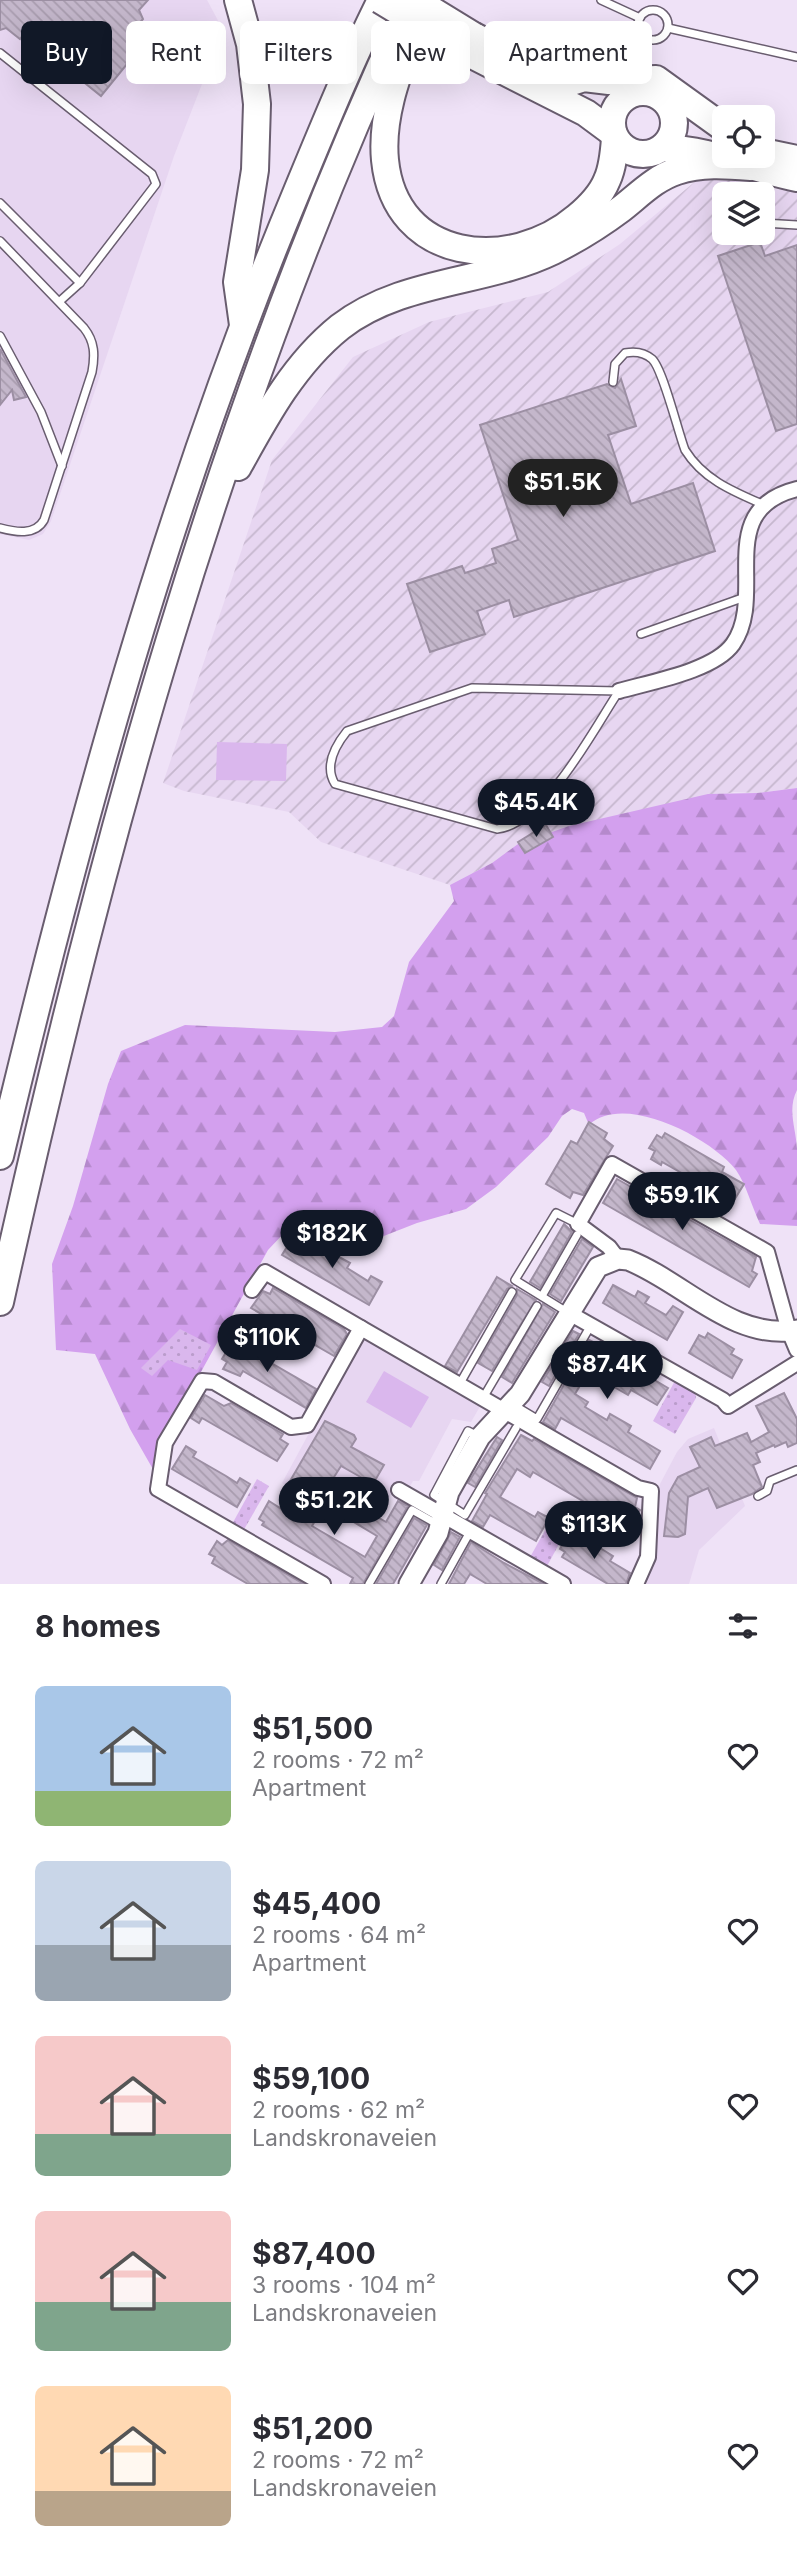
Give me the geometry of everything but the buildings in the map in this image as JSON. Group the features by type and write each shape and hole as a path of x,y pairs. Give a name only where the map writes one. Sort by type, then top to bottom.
{"highway":[{"path":"238,0 250,44 257,104 255,170 237,282 243,327"},
{"path":"357,43 368,0"},
{"path":"357,49 381,0 423,21"},
{"path":"0,1302 45,1103 141,740 259,368 307,243 413,0 440,21"},
{"path":"425,0 392,96 384,147 393,192 419,228 449,246 476,252 516,249 548,237 576,218 601,191 610,172 614,111 629,95"},
{"path":"470,44 484,50"},
{"path":"470,44 586,113 631,152 712,152"},
{"path":"652,79 656,79 712,119"},
{"path":"0,1156 51,949 110,733 175,522 243,327 342,84"},
{"path":"571,84 599,93 654,94 665,101 672,111 712,136"},
{"path":"582,232 611,205 657,151 674,127 672,111"},
{"path":"775,160 797,178"},
{"path":"208,522 291,378 315,349 342,326 403,295 531,261 582,232 676,171 712,164"}],"street":[{"path":"619,691 685,673 719,657 736,637 745,597 747,545 753,521 762,504 777,494 797,489"},
{"path":"793,1331 759,1330 743,1324 639,1265 618,1259 609,1247 578,1230 612,1164 767,1252 793,1331 797,1350"},
{"path":"409,1584 480,1437 507,1407 590,1275 598,1267 618,1259"},
{"path":"252,1290 265,1272 459,1385 507,1407 638,1488 651,1491 648,1557 636,1584"},
{"path":"569,1312 723,1400 728,1406 797,1363"},
{"path":"323,1584 158,1489 163,1455 165,1443 202,1381 214,1382 291,1427 307,1425 361,1328"},
{"path":"399,1490 563,1584"}],"lane":[{"path":"601,0 640,18"},
{"path":"651,10 661,12 666,18 668,28 660,38 646,39 639,30 640,18 651,10"},
{"path":"668,28 797,57"},
{"path":"0,53 152,174 156,184 80,283 60,301"},
{"path":"0,203 80,283"},
{"path":"775,224 797,225"},
{"path":"0,241 60,301 91,337 94,353 92,372 40,527 17,533 1,529"},
{"path":"0,336 41,412 62,466"},
{"path":"613,382 615,364 625,353 641,352 650,358 659,372 685,450 699,470 720,484 762,504"},
{"path":"642,634 745,597"},
{"path":"472,688 619,691 543,804 509,828 497,830 335,784 330,776 336,745 347,731 472,688"},
{"path":"542,1296 578,1230 556,1213 515,1280 542,1296 569,1312"},
{"path":"459,1385 512,1292"},
{"path":"483,1398 537,1306"},
{"path":"507,1407 537,1419 587,1332"},
{"path":"369,1584 412,1510 465,1515 516,1428"},
{"path":"758,1496 767,1491 770,1481 797,1471"},
{"path":"441,1584 471,1530"}],"shaded area":[{"path":"0,0 207,0 218,21 126,21 126,84 202,84 174,156 51,521 43,534 29,540 0,534"},
{"path":"703,175 740,182 712,182 712,245 775,245 775,189 797,193 797,788 757,793 734,792 518,844 492,863 450,885 321,842 289,812 184,791 163,783 272,460 353,357 429,322 548,292 620,244"},
{"path":"217,742 287,744 286,781 216,780"},
{"path":"180,1329 211,1345 197,1370 168,1360 152,1376 141,1368"},
{"path":"371,1339 482,1403 471,1422 452,1419 419,1481 413,1481 409,1488 398,1482 370,1532 282,1483 359,1341"},
{"path":"384,1371 429,1397 411,1428 366,1402"},
{"path":"676,1379 694,1388 696,1398 675,1434 653,1421"},
{"path":"714,1428 745,1506 699,1550 689,1584 642,1584 653,1556 655,1500 660,1484 677,1452 688,1439"},
{"path":"257,1479 269,1486 242,1533 231,1526"},
{"path":"556,1511 572,1520 546,1568 529,1559"}],"green space":[{"path":"797,788 797,1090 792,1112 797,1149 797,1226 760,1224 736,1170 724,1158 688,1133 644,1116 623,1114 604,1116 589,1125 584,1113 572,1109 562,1116 548,1137 496,1187 466,1209 417,1223 348,1250 315,1234 286,1231 268,1250 190,1392 158,1478 130,1429 95,1354 56,1350 52,1264 73,1206 108,1084 121,1051 185,1025 335,1032 382,1027 394,1016 409,962 454,901 450,885 492,863 518,844 569,826 708,794 757,793"}]}
